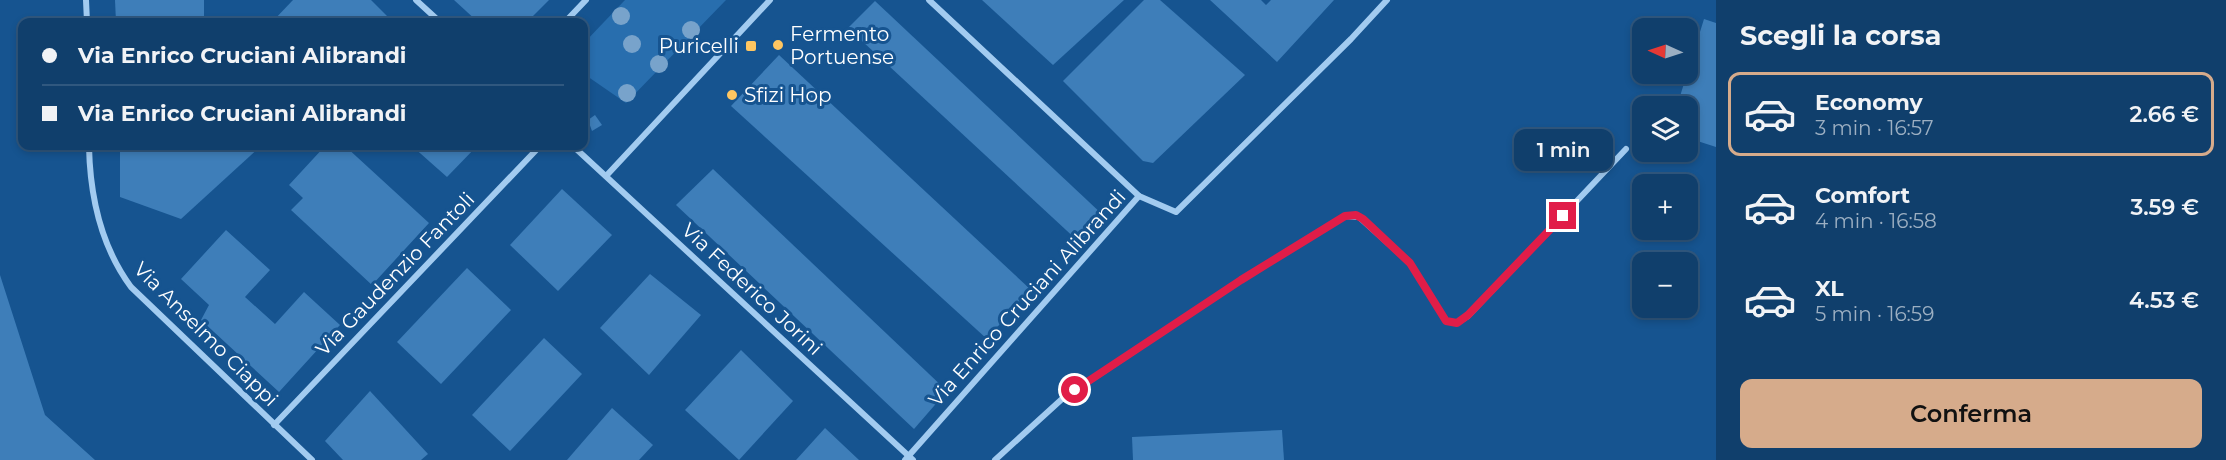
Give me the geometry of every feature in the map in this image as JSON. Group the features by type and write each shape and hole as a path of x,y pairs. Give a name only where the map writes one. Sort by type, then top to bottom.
{"street":[{"path":"86,0 87,18"},
{"path":"416,0 436,18"},
{"path":"569,18 586,0"},
{"path":"607,175 770,0"},
{"path":"930,0 1139,196"},
{"name":"Via Enrico Cruciani Alibrandi","path":"909,459 1139,196 1176,212 1351,39 1387,0"},
{"path":"995,460 1062,399 1241,280 1345,216 1356,215 1363,219 1410,263 1446,321 1457,323 1468,315 1626,149"},
{"name":"Via Anselmo Ciappi","path":"89,150 91,180 101,229 110,254 123,276 131,287 312,460"},
{"name":"Via Gaudenzio Fantoli","path":"274,425 536,150"},
{"name":"Via Federico Jorini","path":"578,150 909,459"}],"shaded area":[{"path":"625,0 726,0 626,103 588,77 588,39"}],"building":[{"path":"115,0 204,0 204,18 116,18"},
{"path":"293,0 371,0 389,18 276,18"},
{"path":"454,0 549,0 531,18 474,18"},
{"path":"982,0 1124,0 1053,65"},
{"path":"1144,0 1160,0 1245,75 1153,163 1143,161 1063,81"},
{"path":"1210,0 1261,0 1266,5 1271,0 1334,0 1277,62"},
{"path":"875,1 1104,216 1079,242 848,28"},
{"path":"1704,19 1716,23 1716,147 1698,141 1698,96 1680,96 1684,84 1698,84 1698,38"},
{"path":"779,55 1030,289 987,339 731,106"},
{"path":"595,115 602,125 592,131 588,120"},
{"path":"120,150 257,150 181,219 120,197"},
{"path":"321,150 349,150 429,223 372,285 291,210 303,198 289,185"},
{"path":"417,150 473,150 447,177"},
{"path":"713,169 947,391 914,429 676,205"},
{"path":"562,189 612,235 558,291 510,245"},
{"path":"226,230 270,270 245,297 275,324 304,292 340,325 279,392 201,320 209,305 181,279"},
{"path":"467,268 511,310 441,384 397,342"},
{"path":"650,274 701,315 649,375 600,328"},
{"path":"0,275 45,415 95,460 0,460"},
{"path":"544,338 582,374 510,451 472,415"},
{"path":"741,350 793,401 739,460 685,410"},
{"path":"370,391 428,454 421,460 343,460 325,441"},
{"path":"612,408 653,445 639,460 567,460"},
{"path":"825,428 859,460 796,460"},
{"path":"1282,430 1284,460 1133,460 1132,437"}],"place":[{"name":"Fermento Portuense","path":"778,45"},
{"name":"Puricelli","path":"751,46"},
{"name":"Sfizi Hop","path":"732,95"}],"route":[{"path":"1075,390 1241,280 1345,216 1356,215 1363,219 1410,263 1446,321 1457,323 1468,315 1563,216"}]}
